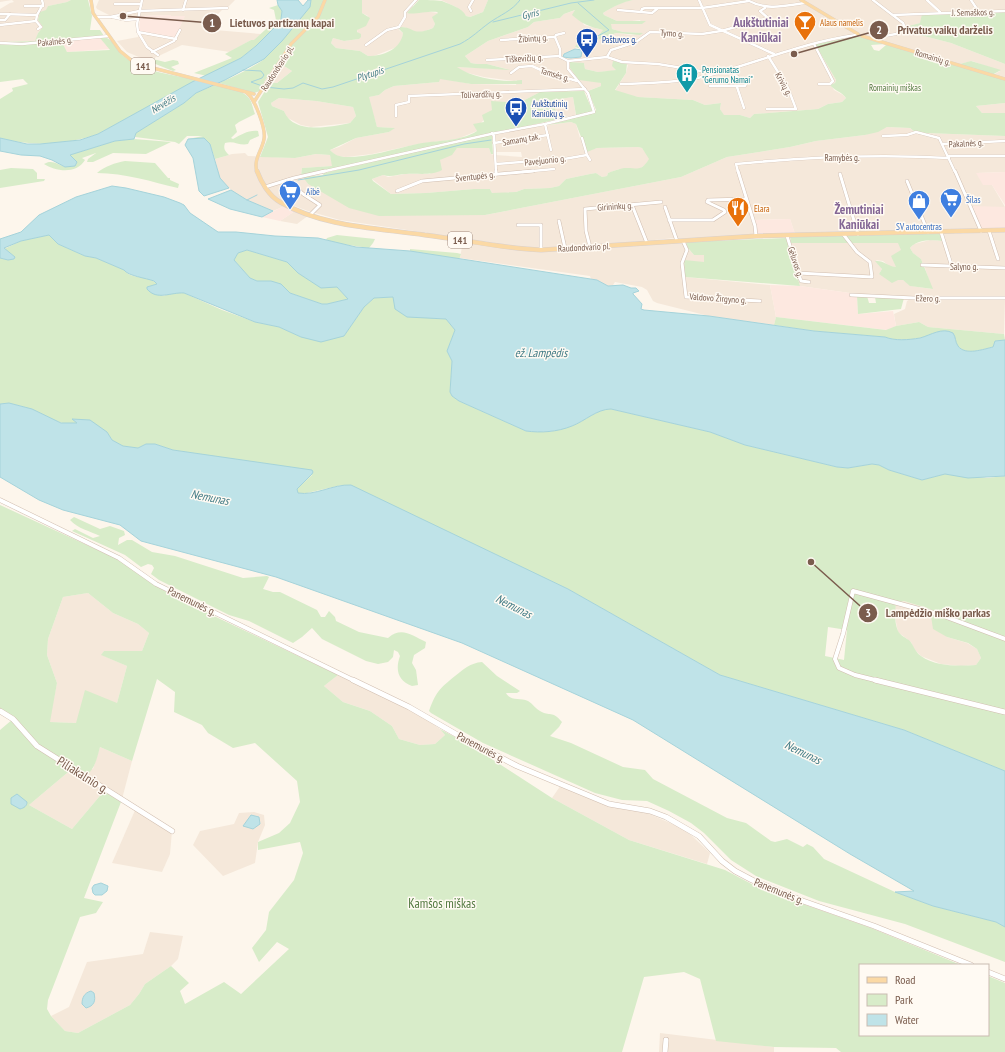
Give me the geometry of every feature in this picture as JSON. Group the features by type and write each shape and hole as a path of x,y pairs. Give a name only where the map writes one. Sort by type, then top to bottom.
{"main road":[{"name":"141","path":"91,0 91,10 122,53 132,60 149,67 227,86 252,95"},
{"name":"Raudondvario pl.","path":"254,102 291,44 318,17 325,0"},
{"path":"801,0 857,34"},
{"name":"Romainių g.","path":"857,34 1005,79"},
{"path":"252,95 260,93"},
{"name":"Raudondvario pl.","path":"252,95 265,133 265,140 256,161 256,168 270,194 280,202 311,214 358,225 508,247 541,250 756,236 1005,230"}],"street":[{"path":"38,30 41,27 36,21 37,15 43,6 42,0"},
{"path":"142,0 137,29 140,38 152,52 158,55"},
{"path":"183,10 186,0"},
{"path":"366,45 387,30 399,27 405,17 405,12 416,0"},
{"path":"470,11 469,7 474,0"},
{"path":"699,0 709,24 721,31 775,54"},
{"path":"641,12 644,8 702,8 748,0 764,8 805,2"},
{"path":"873,0 893,15 905,28 896,34 873,38"},
{"path":"928,0 940,12"},
{"path":"971,0 979,12"},
{"path":"115,4 141,4"},
{"path":"25,6 43,6"},
{"path":"110,17 139,11 228,8"},
{"name":"Tymo g.","path":"607,57 611,50 636,42 650,32 702,34 721,31 768,18 760,11 764,8"},
{"path":"618,10 652,12 657,9"},
{"name":"J. Semaškos g.","path":"893,15 940,12 1005,11"},
{"path":"0,14 37,15"},
{"path":"0,20 5,20 10,14"},
{"path":"96,17 110,17 126,20 138,19"},
{"path":"0,25 36,21"},
{"path":"152,52 176,39 180,30"},
{"path":"138,32 176,39"},
{"name":"Žibintų g.","path":"501,40 555,37 556,35 564,33"},
{"path":"621,84 668,82 715,73 775,54 857,34"},
{"name":"Pakalnės g.","path":"0,42 22,44 109,36"},
{"path":"140,38 157,36"},
{"path":"555,37 560,49 560,56 562,59 568,61 607,57 622,62 658,64 715,73"},
{"path":"814,44 833,81 830,84 820,84"},
{"name":"Tiškevičių g.","path":"487,60 560,56"},
{"name":"Krivių g.","path":"767,109 796,109 788,88 768,56"},
{"path":"265,187 288,180 492,133 545,124 594,112 585,89 568,69 568,61"},
{"name":"Tamsės g.","path":"511,73 519,67 532,66 543,71 578,81"},
{"path":"710,86 737,87 746,85 728,69"},
{"path":"737,87 744,108"},
{"name":"Tolivardžių g.","path":"396,116 396,104 409,102 409,96 585,89"},
{"path":"545,124 551,150"},
{"name":"Pakalnės g.","path":"883,136 907,135 916,132 937,137 943,144 1005,141"},
{"path":"492,133 494,136 496,174"},
{"name":"Samanų tak.","path":"494,143 548,135"},
{"path":"582,138 590,160"},
{"path":"943,144 981,231"},
{"name":"Pavejuonio g.","path":"496,164 564,159 587,155"},
{"name":"Ramybės g.","path":"746,199 736,164 822,157 1005,156"},
{"name":"Šventupės g.","path":"397,191 422,181 554,169"},
{"path":"840,174 858,234"},
{"path":"288,180 303,194 320,206 311,214"},
{"path":"907,181 928,232"},
{"path":"669,220 715,220 725,212 724,210 707,202 708,200 746,199 755,226 756,236"},
{"name":"Girininkų g.","path":"590,247 586,231 585,209 661,202"},
{"path":"632,205 647,243"},
{"path":"665,207 677,242"},
{"path":"559,221 565,248"},
{"path":"518,226 541,225 541,250"},
{"path":"989,231 998,259"},
{"path":"941,232 952,267"},
{"path":"798,273 872,277 870,262 857,252 843,234"},
{"name":"Gėluvos g.","path":"787,236 802,282 810,282"},
{"name":"Valdovo Žirgyno g.","path":"683,241 687,250 682,263 686,297 760,300"},
{"name":"Salyno g.","path":"922,265 1005,268"},
{"name":"Ežero g.","path":"851,295 914,298 1005,298"},
{"name":"Panemunės g.","path":"0,500 119,558 156,584 409,707 516,766 609,804 650,811 666,817 699,836 722,861 752,880 803,901 874,926 969,964"},
{"path":"1005,639 941,615 853,591 843,634 835,659 839,668 855,675 1005,712"},
{"name":"Piliakalnio g.","path":"0,711 18,724 38,746 67,766 172,831"},
{"path":"989,972 1005,979"},
{"path":"665,1052 666,1040"}],"shaded area":[{"path":"0,0 12,0 0,2"},
{"path":"12,0 71,0 48,6 43,27 38,33 36,41 0,42 0,9 14,2"},
{"path":"99,0 235,0 226,9 223,9 203,29 261,34 254,41 251,40 230,52 182,45 148,61 127,52 117,41 138,37 138,34 178,30 183,20 171,15 140,16 140,19 127,20 131,13 113,17 97,9 96,7"},
{"path":"362,0 419,0 412,5 418,13 424,11 438,13 433,17 435,24 433,28 420,33 404,27 399,27 399,30 403,33 402,41 397,47 374,56 368,56 360,51 336,48 331,43 333,38 344,41 359,39 357,30 362,26 368,16 362,13"},
{"path":"441,0 488,0 483,12 470,17 466,16 456,7"},
{"path":"633,0 1005,0 1005,11 920,23 898,29 951,43 1005,64 1005,80 991,76 1000,71 972,61 956,65 868,37 815,44 836,80 835,83 831,85 834,90 846,98 842,102 828,104 818,109 754,114 750,118 740,115 724,116 720,109 721,103 705,105 693,100 638,97 619,93 615,91 626,73 628,65 616,68 616,70 612,71 598,72 585,69 584,63 575,63 593,81 602,83 601,86 585,92 540,92 519,103 511,102 492,110 476,129 477,131 457,139 418,144 372,154 346,157 336,156 330,150 356,138 389,132 394,128 377,127 368,97 379,95 385,90 394,86 439,82 439,78 471,84 516,85 517,80 514,81 484,77 464,72 456,67 507,69 487,64 471,63 465,56 488,41 528,27 534,22 560,18 564,14 576,10 584,25 603,30 601,36 585,43 577,44 575,49 564,54 563,57 567,58 581,57 581,49 595,42 594,41 616,33 631,35 642,33 623,32 612,29 611,27 611,24 642,24 640,20 617,21 604,15 603,13 623,2"},
{"path":"140,16 185,16 175,38 139,31"},
{"path":"99,37 111,49 67,52 60,40"},
{"path":"275,65 284,66 292,71 277,83 264,82"},
{"path":"573,97 576,116 558,117 555,109 548,103 553,100"},
{"path":"279,98 316,101 353,107 356,116 350,123 311,127 301,125 286,117 284,111 272,106 271,103"},
{"path":"1005,103 1005,113 982,113 976,106"},
{"path":"571,122 576,124 580,138 591,150 597,148 638,147 642,148 650,159 639,169 619,169 608,173 607,176 602,177 596,173 590,174 566,179 559,186 550,188 524,189 516,192 496,194 492,193 490,189 474,189 391,194 372,179 383,175 388,177 405,174 430,174 440,160 457,148 489,148 491,154 522,157 521,152 496,152 494,149 492,133"},
{"path":"887,127 910,128 915,132 926,133 1005,136 1005,172 977,173 992,185 1005,207 973,207 981,230 795,234 790,219 751,220 755,230 754,235 678,239 674,236 674,238 645,241 551,248 522,247 340,220 289,204 273,211 234,193 220,178 215,159 232,154 245,153 248,156 295,158 316,154 330,155 333,166 302,168 301,176 305,178 308,184 434,214 485,215 681,177 727,157 790,147 816,141 865,135"},
{"path":"1005,172 1005,205 992,185 983,185 976,173"},
{"path":"284,206 295,211 280,221 262,217"},
{"path":"973,206 1005,207 1005,229 981,230"},
{"path":"295,211 309,215 297,224 280,221"},
{"path":"790,219 795,234 756,235 753,220"},
{"path":"1005,232 1005,267 954,265 943,234"},
{"path":"930,240 943,241 950,266 923,264 921,259 913,253 910,248 914,244"},
{"path":"463,241 521,250 687,242 688,248 694,255 704,255 704,262 685,277 770,285 776,317 774,325 709,316 657,303 653,301 647,290 642,287 615,282 613,285 608,286 597,280 591,279 590,276 460,258"},
{"path":"788,243 899,243 902,250 896,267 889,266 883,261 876,260 882,269 879,274 903,280 911,286 932,289 924,265 1005,269 1005,296 912,297 857,294 800,286"},
{"path":"770,285 800,286 857,294 858,314 893,311 896,326 887,330 776,317"},
{"path":"912,298 1005,299 1004,334 928,327 919,322 896,326 894,314 905,309 907,301"},
{"path":"88,593 113,613 138,624 149,633 142,651 104,651 102,655 127,666 117,703 76,723 49,722 57,683 47,655 48,639 63,597"},
{"path":"904,601 930,609 931,616 947,637 967,643 977,649 981,658 976,665 961,666 941,664 921,656 914,649 911,642 898,632 894,612 896,603"},
{"path":"338,675 420,715 440,729 445,735 435,744 420,745 399,739 392,726 370,711 343,702 324,686"},
{"path":"100,747 132,761 122,799 104,791 72,829 29,805 73,768 93,769"},
{"path":"561,785 605,805 645,812 679,827 691,835 710,853 707,864 629,840 552,798"},
{"path":"136,808 172,831 170,854 162,872 112,863"},
{"path":"254,812 264,815 265,825 258,842 255,863 223,876 193,845 200,831 234,824 239,813"},
{"path":"150,932 183,936 178,959 171,966 145,984 130,1005 78,1033 65,1031 51,1016 69,1007 87,962 143,954"},
{"path":"660,1033 774,1047 774,1052 659,1052"}],"green space":[{"path":"71,0 88,0 92,16 90,30 100,30 104,36 61,40 67,52 110,50 100,38 107,38 123,56 142,67 197,80 98,134 86,138 49,144 37,144 0,138 0,99 13,91 12,88 28,84 23,79 0,82 0,42 35,41 38,33 43,27 38,20 40,12 46,10 48,6"},
{"path":"311,0 362,0 362,13 370,18 366,26 357,30 357,32 361,34 361,37 359,39 344,41 333,38 331,43 336,48 360,51 368,56 386,53 395,47 402,39 403,33 399,27 421,32 433,28 435,24 432,17 438,13 437,12 407,13 419,0 442,1 459,9 466,16 470,17 483,12 488,0 633,0 618,5 603,13 604,15 617,21 646,21 642,24 611,24 612,29 623,32 643,33 640,35 616,33 595,41 581,49 575,47 577,44 585,43 600,36 599,35 603,30 579,21 572,15 575,10 564,14 560,18 534,22 528,27 488,41 465,56 471,63 487,64 510,70 457,67 483,78 505,81 522,80 522,84 471,84 440,79 439,82 394,86 385,90 379,95 369,97 377,127 395,128 389,132 356,138 330,150 339,156 356,157 417,144 463,137 477,131 473,124 484,122 482,115 492,110 491,101 519,103 540,92 584,91 593,112 576,115 573,97 553,100 549,103 557,106 555,109 558,116 568,117 301,176 302,168 332,166 330,155 316,154 295,158 260,157 268,137 258,102 265,91 254,93 219,83 242,73 263,60 290,31","holes":["275,65 284,66 292,71 277,83 264,82","279,98 316,101 353,107 356,116 350,123 342,125 313,128 295,124 289,119 284,111 272,106 271,103"]},
{"path":"278,5 282,11 281,19 256,46 241,58 207,76 194,73 232,58 225,54 251,40 254,40 276,20 274,10 269,8"},
{"path":"1005,11 1005,64 951,43 897,29 920,23 922,14"},
{"name":"Romainių miškas","path":"854,37 868,37 885,44 871,45 874,50 879,51 886,45 891,45 956,65 971,61 1001,70 992,75 1005,80 1005,103 976,106 982,113 1005,113 1005,136 926,133 915,132 910,128 887,127 878,132 865,135 816,141 790,147 727,157 681,177 485,215 379,216 349,208 308,184 303,177 323,175 324,173 492,134 493,154 491,154 489,148 457,148 452,155 440,160 442,170 438,172 429,174 383,175 372,179 391,194 474,189 490,189 492,193 516,192 524,189 550,188 559,186 566,179 596,173 602,177 607,176 608,173 624,168 641,168 649,159 642,148 597,148 587,152 576,124 571,122 548,125 593,113 596,110 588,91 601,86 601,83 579,80 570,68 570,62 584,63 585,69 598,72 616,70 612,66 613,61 627,63 626,73 615,90 638,97 693,100 705,105 721,103 720,109 724,115 740,115 750,118 754,114 818,109 828,104 842,102 846,98 843,94 830,85 835,83 836,80 815,44"},
{"path":"153,59 165,62 173,60 178,61 179,64 171,67 176,70 173,71 148,61"},
{"path":"215,85 238,90 246,95 250,100 255,114 235,125 237,132 231,138 233,139 248,132 258,131 259,136 250,140 248,144 231,142 225,143 225,150 229,155 215,159 210,144 204,138 188,139 203,136 187,136 179,144 175,142 135,137 136,133 184,103 196,93"},
{"path":"134,139 171,142 146,154 113,153 93,162 87,162 88,159 96,153 82,158 85,160 81,165 71,170 59,170 44,164 52,162 65,167 73,158 69,156 70,155 115,141"},
{"path":"125,161 155,163 168,178 170,178 170,180 179,184 178,188 128,176 97,173 110,165"},
{"path":"11,168 33,169 37,173 37,179 45,179 44,181 0,188 0,170"},
{"path":"939,233 943,241 930,240 917,243 910,248 913,253 921,259 933,289 910,286 903,280 898,280 892,283 879,274 882,269 875,261 881,261 890,266 896,267 891,256 901,250 898,243 791,243 790,237"},
{"path":"49,235 58,244 85,256 96,258 124,270 131,275 154,281 157,284 147,287 163,296 172,293 184,293 222,310 255,322 279,327 301,337 344,336 364,307 374,298 393,297 435,319 446,319 455,330 447,351 452,361 450,392 452,396 459,401 526,431 549,432 572,426 602,410 611,409 710,432 745,445 837,467 848,468 872,464 879,465 889,470 922,480 945,474 987,478 1005,476 1005,771 904,730 720,675 568,589 342,485 307,493 298,493 297,489 312,475 173,450 155,444 146,444 138,448 122,446 112,440 107,432 73,419 77,423 66,424 25,407 13,404 0,404 0,258 8,260 14,259 15,257 4,249 21,241","holes":["904,601 930,609 933,629 947,637 968,643 977,649 981,658 976,665 941,664 927,660 919,654 910,641 900,634 897,628 895,617 896,603","828,627 847,630 844,660 825,656"]},
{"path":"337,235 375,239 369,248 326,240 327,238"},
{"path":"787,239 800,286 685,277 684,260 704,262 704,255 694,255 688,248 686,242"},
{"path":"410,249 461,254 459,260 410,251"},
{"path":"247,250 287,262 298,273 321,287 337,287 348,299 322,304 290,293 286,289 264,281 257,281 250,278 234,260 238,253"},
{"path":"857,296 867,296 869,303 876,303 875,297 904,298 901,309 858,314"},
{"path":"776,317 886,330 896,326 919,322 928,327 1004,334 1005,340 995,341 993,347 965,351 958,346 953,333 948,332 940,332 915,339 897,340 885,337 814,331 774,325"},
{"name":"Kamšos miškas","path":"0,505 115,558 174,597 338,675 324,686 343,702 370,711 392,726 399,739 420,745 435,744 445,735 440,729 470,745 552,798 629,840 725,870 763,890 871,928 959,964 859,964 859,1036 989,1036 989,976 1005,983 1005,1052 841,1052 836,1048 774,1047 716,1041 700,979 684,972 644,977 622,1052 0,1052 0,730 13,719 0,711","holes":["88,593 113,613 138,624 149,633 142,651 104,651 101,655 127,666 117,703 85,690 76,723 50,722 57,683 47,655 48,639 63,597","157,679 175,692 174,712 202,725 208,733 233,748 255,743 297,781 300,802 290,823 279,833 258,842 258,850 300,842 303,853 294,880 269,912 266,930 252,948 259,962 277,942 289,949 241,994 224,982 185,1004 180,991 189,983 171,966 145,984 130,1005 78,1033 65,1031 51,1016 47,1009 48,1000 80,917 96,913 103,902 84,898 121,802 104,791 72,829 29,805 73,768 86,776 94,767 100,747 132,761"]},
{"path":"74,517 100,529 110,526 124,531 125,535 119,538 118,545 127,540 132,540 152,552 175,556 243,578 267,576 269,577 263,589 273,592 280,592 317,610 321,617 325,617 329,611 335,617 336,621 359,632 388,638 393,634 402,632 416,637 426,642 425,648 414,655 412,663 416,670 418,685 412,686 407,684 401,678 398,670 400,656 398,652 394,650 393,657 388,662 378,664 366,661 322,639 312,628 293,643 249,621 229,615 159,580 151,574 154,568 152,565 148,564 141,567 125,555 72,531 75,529 93,538 100,536 80,528 73,523 70,520"},
{"path":"482,662 497,676 520,691 517,693 506,693 508,696 528,701 543,713 559,718 562,722 550,736 571,743 623,767 645,770 653,779 727,818 746,823 771,841 775,842 787,839 803,847 807,844 813,847 824,859 895,892 933,906 996,922 1005,927 1005,962 905,924 819,901 756,876 731,860 704,833 691,823 669,811 647,801 622,800 595,793 483,743 429,711 436,695 445,684 467,667"}],"water":[{"name":"Nevėžis","path":"277,0 298,0 303,6 308,0 311,0 310,7 282,41 264,59 225,80 196,93 184,103 136,133 134,139 115,141 70,155 77,162 75,166 65,167 40,156 21,155 0,151 0,138 27,144 40,144 80,140 98,134 192,82 241,58 256,46 281,19 282,11"},
{"path":"575,49 582,50 581,57 563,57 564,54"},
{"path":"204,138 210,144 220,178 229,188 204,196 199,191 193,158 185,145 188,139"},
{"name":"ež. Lampėdis","path":"112,186 126,188 164,197 180,203 184,205 190,213 218,232 318,238 356,247 410,251 597,280 608,286 623,285 636,288 639,291 633,294 642,304 641,309 644,310 709,316 814,331 885,337 897,340 920,338 936,332 949,331 955,336 958,346 965,351 993,347 995,341 1005,340 1005,476 968,478 945,474 922,480 889,470 879,465 872,464 848,468 837,467 745,445 710,432 611,409 601,411 577,424 561,430 543,432 526,431 459,401 452,396 450,392 452,361 447,351 455,330 446,319 407,317 395,309 393,297 374,298 364,307 344,336 321,342 301,337 279,327 255,322 184,293 155,295 147,289 147,287 157,284 154,281 129,274 124,270 96,258 85,256 58,244 49,235 21,241 4,248 15,257 14,259 8,260 0,258 0,239 21,232 39,215 76,197","holes":["247,250 287,262 298,273 321,288 337,287 348,299 322,304 290,293 281,284 271,281 257,281 250,278 234,260 238,253"]},
{"path":"231,190 247,200 273,211 262,217 230,209 208,199"},
{"name":"Nemunas","path":"9,403 32,409 61,423 77,423 72,419 90,420 107,432 112,440 123,446 138,448 146,444 155,444 173,450 312,470 312,474 297,489 298,493 311,493 338,486 351,485 568,589 720,675 904,730 1005,771 1005,927 996,922 933,906 895,892 914,891 850,854 633,720 462,643 276,577 141,541 120,525 63,510 39,500 0,477 0,404"},
{"path":"17,794 27,802 25,807 20,809 11,804 11,798"},
{"path":"251,815 259,817 260,824 253,829 243,826"},
{"path":"101,883 108,886 107,891 102,895 95,895 92,888 94,885"},
{"path":"91,991 94,993 95,998 93,1004 86,1008 82,1004 82,1000 85,994"}],"waterway":[{"name":"Plytupis","path":"243,70 261,71 264,75 262,78 251,82 265,87 284,89 293,88 303,83 322,89 333,87 460,44 510,10 520,0"},
{"name":"Gyris","path":"493,22 571,3 594,0"},
{"path":"578,3 609,30 594,38"},
{"path":"298,180 359,170 464,144 491,140"},
{"path":"247,200 257,195"}],"place":[{"name":"Lietuvos partizanų kapai","path":"123,16"},
{"name":"Alaus namelis","path":"805,42"},
{"name":"Privatus vaikų darželis","path":"794,54"},
{"name":"Paštuvos g.","path":"587,58"},
{"name":"Pensionatas \"Gerumo Namai\"","path":"687,94"},
{"name":"Aukštutinių Kaniūkų g.","path":"516,128"},
{"name":"Aibė","path":"290,210"},
{"name":"Šilas","path":"951,218"},
{"name":"SV autocentras","path":"919,220"},
{"name":"Elara","path":"738,228"},
{"name":"Lampėdžio miško parkas","path":"811,562"}],"district":[{"name":"Aukštutiniai Kaniūkai","path":"761,30"},
{"name":"Žemutiniai Kaniūkai","path":"859,216"}]}
